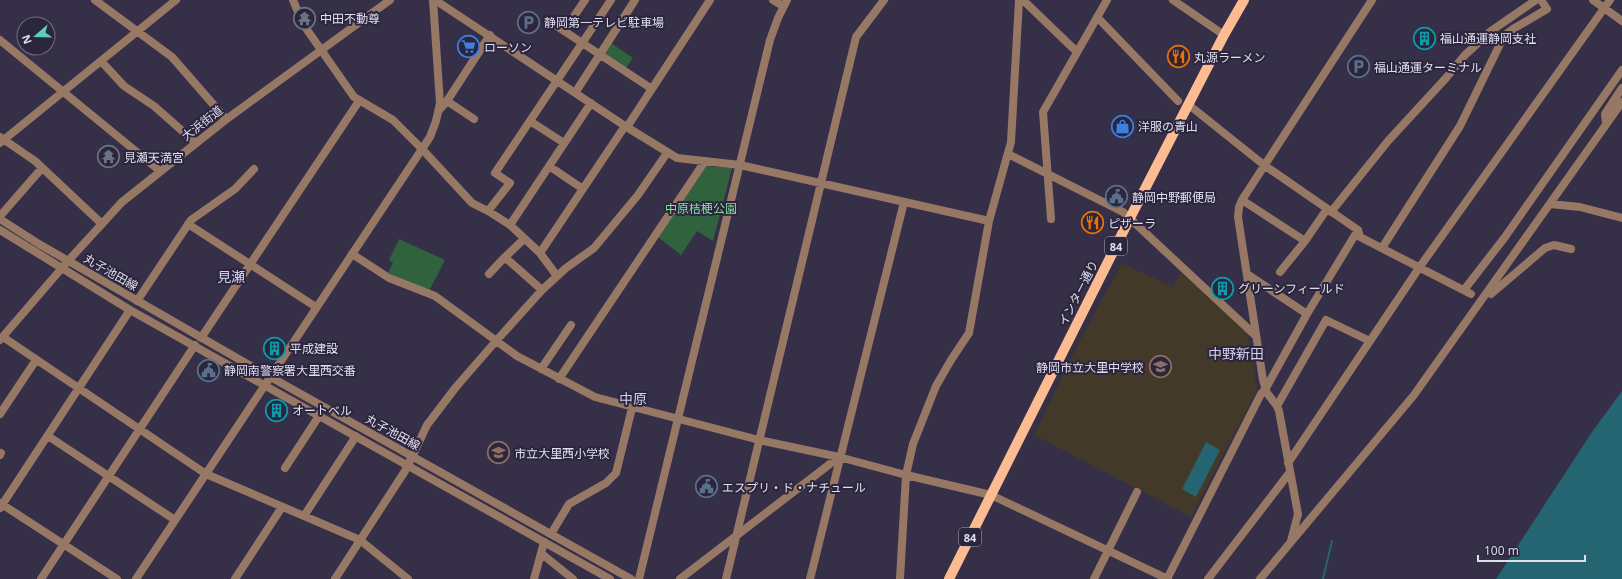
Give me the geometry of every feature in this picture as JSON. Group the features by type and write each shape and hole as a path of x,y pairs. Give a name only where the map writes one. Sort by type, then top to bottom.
{"main road":[{"name":"インター通り","path":"949,579 1130,218 1224,35 1244,0"}],"street":[{"path":"95,0 172,57 226,119"},
{"path":"102,224 35,161 1,140 138,32 176,0"},
{"path":"293,0 303,24 354,97 393,120 472,203 510,225 540,253 557,276"},
{"name":"大浜街道","path":"1,339 65,264 122,202 226,119 389,0"},
{"path":"434,0 490,35 626,127 677,158 740,165 989,221"},
{"path":"136,579 422,149 433,129 439,110 439,82 434,0"},
{"path":"564,32 585,0"},
{"path":"488,211 510,183 495,173 611,0"},
{"path":"575,93 635,0"},
{"path":"540,253 652,89 710,0"},
{"path":"639,579 770,40 785,3 774,0"},
{"path":"726,579 822,184 856,37 884,0"},
{"path":"900,579 906,475 913,444 936,386 969,333 989,221 1011,142 1019,0"},
{"path":"1023,0 1077,52"},
{"path":"1050,219 1043,112 1108,0"},
{"path":"1173,0 1224,35"},
{"path":"1290,543 1298,514 1277,406 1267,393 1263,380 1238,217 1239,207 1264,165 1372,0"},
{"path":"1280,272 1329,210 1465,55 1491,31 1536,0"},
{"path":"1382,248 1460,126 1504,36 1546,8 1541,0"},
{"path":"1593,0 1622,21"},
{"path":"1288,463 1419,268 1610,0"},
{"path":"1098,17 1178,102"},
{"path":"548,21 652,89"},
{"path":"439,110 447,101 490,35"},
{"path":"0,40 160,171"},
{"path":"101,61 124,86 154,106 196,143"},
{"path":"1189,105 1264,165 1358,230 1360,237 1468,292 1622,70"},
{"path":"1606,124 1605,114 1622,88"},
{"path":"202,338 359,101"},
{"path":"447,101 474,118"},
{"path":"1260,579 1414,395 1622,102"},
{"path":"510,225 591,103"},
{"path":"530,121 564,143"},
{"path":"335,579 410,461 427,425 456,387 542,290 557,276 594,248 638,195 666,152"},
{"path":"1008,154 1048,176 1123,212 1256,336"},
{"path":"559,379 705,161"},
{"path":"549,166 583,189"},
{"path":"0,217 42,168"},
{"path":"137,301 188,224 235,189 254,168"},
{"path":"1558,194 1570,206"},
{"path":"1242,200 1305,241"},
{"path":"810,579 839,457 904,202"},
{"path":"1550,204 1580,207 1622,218"},
{"name":"丸子池田線","path":"0,217 130,310 356,436 410,461 551,534 631,579"},
{"path":"188,224 316,308"},
{"name":"丸子池田線","path":"0,230 137,301 202,338 270,377 544,542 610,579"},
{"path":"352,254 389,278 435,296 517,356 595,397 632,408 677,418 759,440 839,457 906,475 992,495 1168,579 1261,394 1266,388 1307,314 1358,230"},
{"path":"489,274 524,239"},
{"path":"1483,298 1492,293 1545,248 1554,245 1571,249"},
{"path":"503,259 508,260 542,290"},
{"path":"1247,274 1307,314"},
{"path":"117,579 65,544 1,505 80,389 130,310"},
{"path":"1277,406 1326,320 1370,341"},
{"path":"541,369 571,325"},
{"path":"1,339 36,360 206,474 282,508 360,540 408,579"},
{"path":"41,579 195,345"},
{"path":"0,414 36,360"},
{"path":"551,534 569,504 606,483 616,473 632,408"},
{"path":"285,468 319,416"},
{"path":"48,436 175,520"},
{"path":"304,516 356,436"},
{"path":"680,579 839,457"},
{"path":"1208,579 1290,472"},
{"path":"1094,579 1137,492"},
{"path":"235,579 282,508"},
{"path":"534,579 542,554 544,542"},
{"path":"542,554 573,579"}],"shaded area":[{"name":"静岡市立大里中学校","path":"1122,263 1173,287 1181,271 1246,332 1250,343 1257,390 1191,517 1034,435 1079,342"},
{"path":"1622,391 1622,579 1496,579 1592,432"},
{"path":"1206,442 1220,450 1196,497 1182,489"}],"green space":[{"path":"611,43 633,58 626,68 605,53"},
{"name":"中原桔梗公園","path":"706,166 732,168 713,241 697,231 681,255 658,237"},
{"path":"399,239 445,260 429,291 388,273 393,263 389,260"}],"waterway":[{"path":"1323,579 1332,541"}],"place":[{"name":"中田不動尊","path":"304,18"},
{"name":"静岡第一テレビ駐車場","path":"529,22"},
{"name":"福山通運静岡支社","path":"1424,38"},
{"name":"ローソン","path":"469,47"},
{"name":"丸源ラーメン","path":"1179,57"},
{"name":"福山通運ターミナル","path":"1358,67"},
{"name":"洋服の青山","path":"1122,126"},
{"name":"見瀬天満宮","path":"109,157"},
{"name":"静岡中野郵便局","path":"1116,197"},
{"name":"ピザーラ","path":"1092,223"},
{"name":"グリーンフィールド","path":"1223,288"},
{"name":"平成建設","path":"275,348"},
{"name":"静岡市立大里中学校","path":"1160,367"},
{"name":"静岡南警察署大里西交番","path":"209,370"},
{"name":"オートベル","path":"276,410"},
{"name":"市立大里西小学校","path":"498,453"},
{"name":"エスプリ・ド・ナチュール","path":"707,487"}],"district":[{"name":"見瀬","path":"231,276"},
{"name":"中野新田","path":"1236,353"},
{"name":"中原","path":"633,398"}]}
